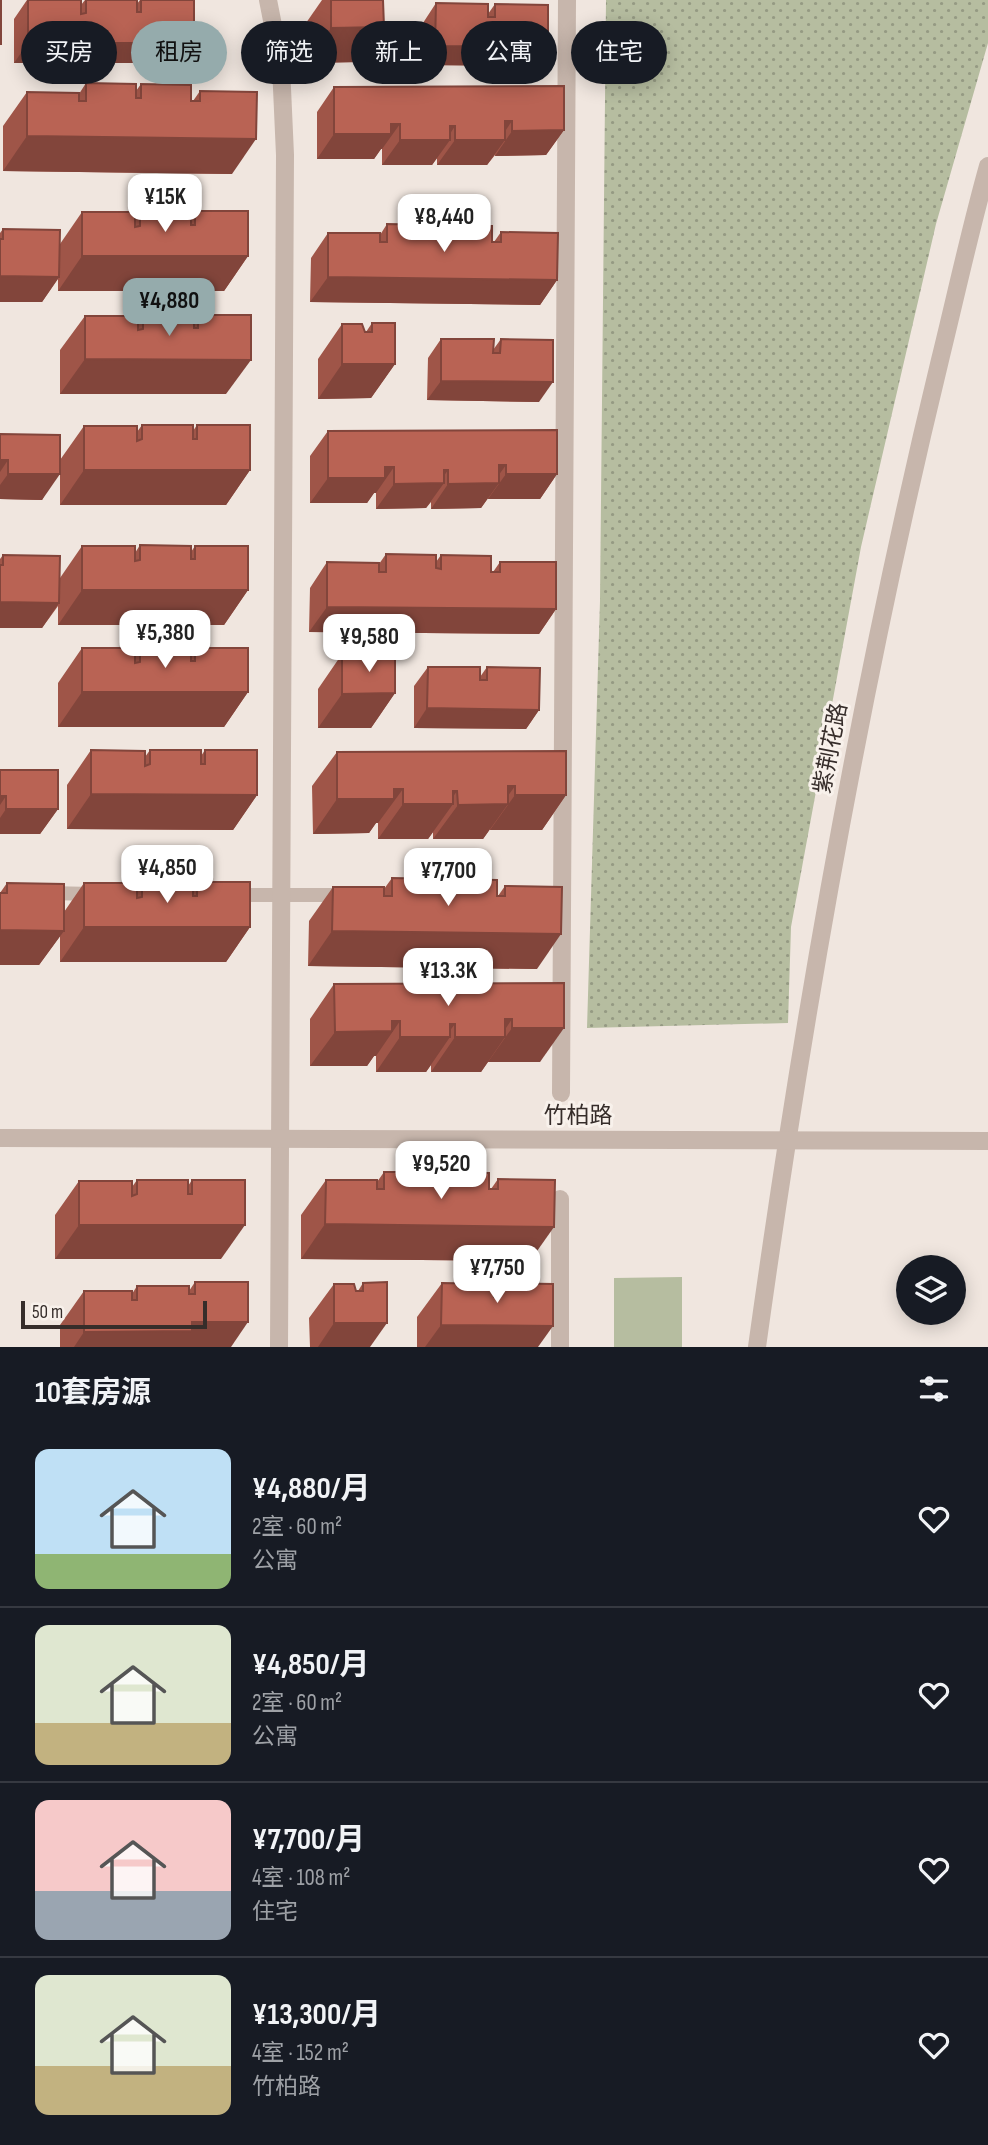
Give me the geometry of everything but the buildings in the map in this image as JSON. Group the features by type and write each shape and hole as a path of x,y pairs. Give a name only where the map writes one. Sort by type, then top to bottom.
{"street":[{"path":"268,0 281,66 285,155 279,1347"},
{"path":"561,1093 555,895 567,0"},
{"name":"紫荆花路","path":"757,1347 785,1140 845,796 907,495 988,166"},
{"name":"竹柏路","path":"0,1138 988,1141"},
{"path":"560,1199 560,1347"}],"lane":[{"path":"27,893 107,894"},
{"path":"214,895 362,895"}],"green space":[{"path":"606,0 988,0 988,43 936,224 861,547 791,927 788,1023 587,1028 600,601 605,84 667,84 667,21 606,21"},
{"path":"682,1277 682,1347 614,1347 614,1278"}]}
